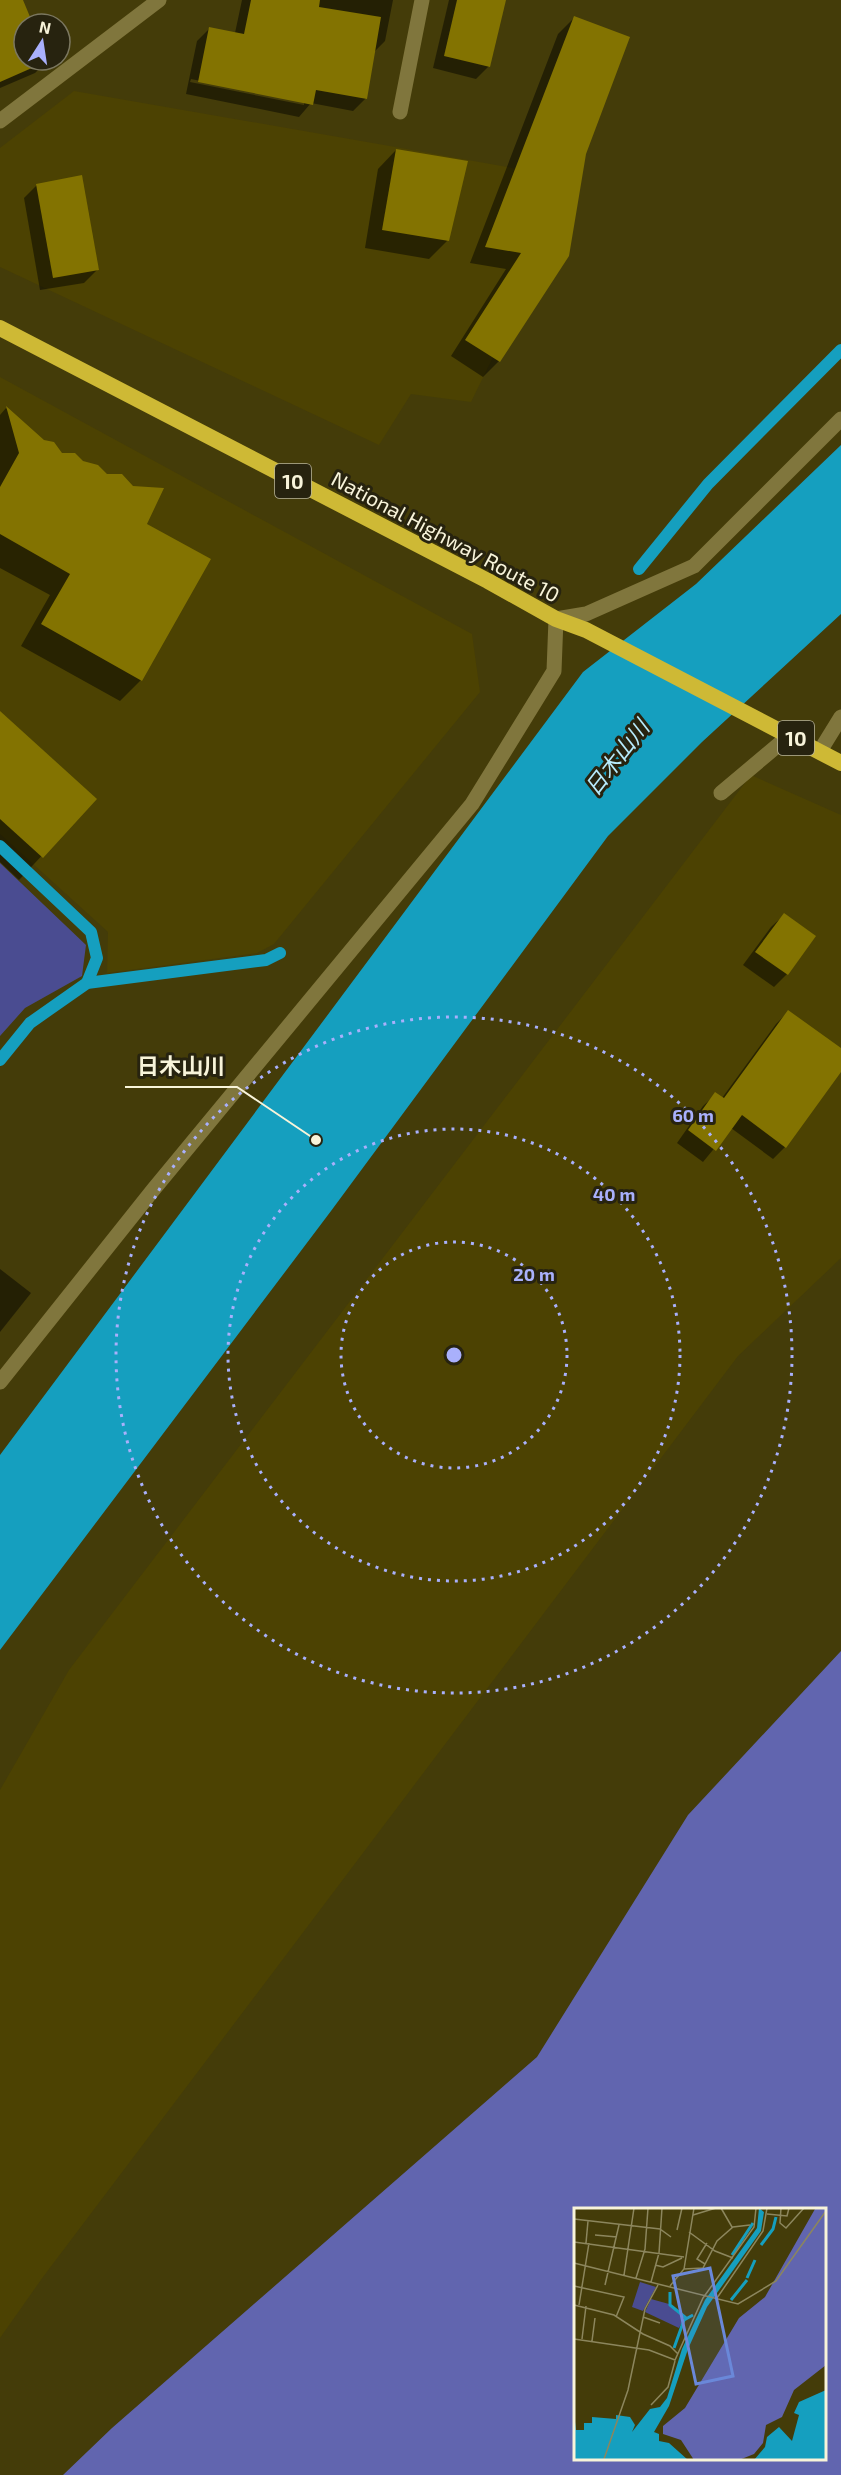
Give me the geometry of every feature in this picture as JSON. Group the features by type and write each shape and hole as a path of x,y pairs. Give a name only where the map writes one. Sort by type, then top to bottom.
{"highway":[{"name":"National Highway Route 10","path":"0,328 478,576 556,619 586,630 841,763"}],"street":[{"path":"0,121 159,0"},
{"path":"400,112 422,0"},
{"path":"0,1382 153,1190 472,804 554,671 556,619 586,614 694,566 841,419"},
{"path":"820,751 841,717"},
{"path":"721,793 790,735"}],"shaded area":[{"path":"74,91 580,180 471,402 411,394 379,445 0,267 0,148"},
{"path":"0,377 472,634 480,692 274,944 257,953 107,973 108,932 0,834"},
{"path":"751,775 841,815 841,1258 738,1356 43,2277 0,2338 0,1790 69,1670"},
{"path":"0,863 86,945 82,976 25,1008 0,1036"},
{"path":"841,1651 841,2475 63,2475 112,2428 537,2057 688,1815"}],"water":[{"path":"841,445 841,614 702,742 608,836 331,1211 0,1650 0,1455 583,672 696,584"}],"building":[{"path":"0,0 23,0 28,12 12,12 12,72 23,72 0,82"},
{"path":"251,0 320,0 319,7 381,17 367,99 316,90 313,105 198,82 209,27 244,34"},
{"path":"457,0 506,0 490,67 444,56"},
{"path":"574,16 630,37 586,154 569,256 500,362 465,340 521,253 485,247"},
{"path":"396,149 468,161 449,241 382,230"},
{"path":"82,175 99,270 53,278 36,184"},
{"path":"6,406 44,440 54,442 62,453 75,453 83,461 98,465 107,474 122,474 133,486 164,488 147,524 211,559 142,681 41,624 70,574 0,534 0,487 19,453"},
{"path":"0,711 97,799 43,858 0,819"},
{"path":"784,913 816,936 788,975 755,952"},
{"path":"788,1010 841,1048 841,1072 786,1148 742,1115 716,1151 688,1130 715,1092 724,1098"}],"waterway":[{"path":"639,569 708,484 841,350"},
{"path":"0,846 91,932 97,958 87,983"},
{"path":"0,1060 30,1023 87,983 266,960 280,953"}],"place":[{"name":"日木山川","path":"316,1140"}]}
